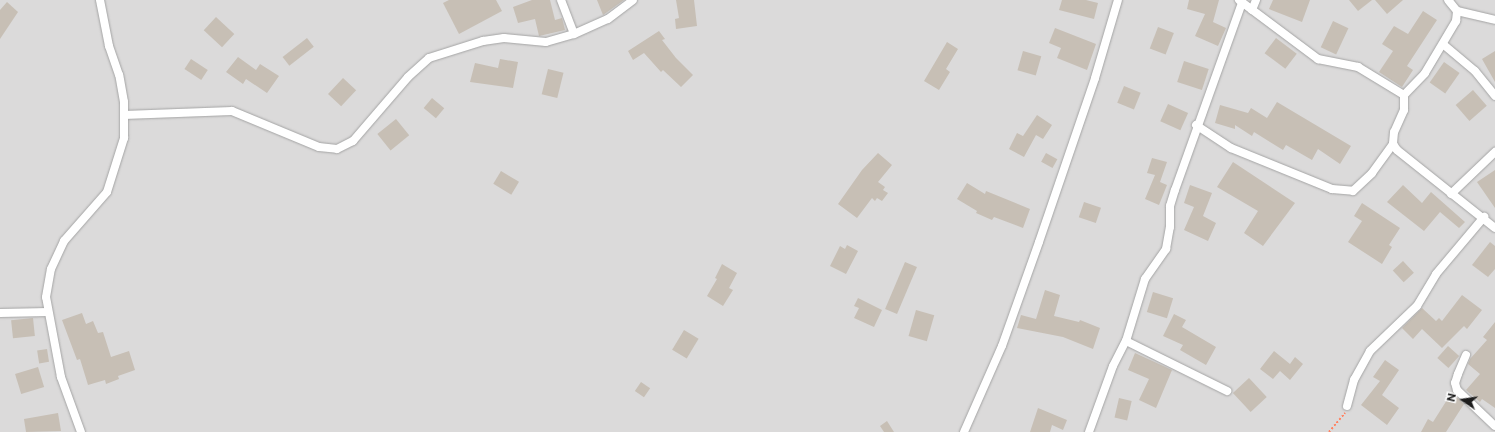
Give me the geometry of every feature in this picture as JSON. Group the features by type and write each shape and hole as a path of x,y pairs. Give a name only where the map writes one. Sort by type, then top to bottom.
{"street":[{"path":"81,432 61,377 46,297 51,268 64,241 108,192 124,138 124,115 119,75 109,46 100,0"},
{"path":"561,0 574,34"},
{"path":"124,115 232,111 319,147 337,149 353,141 408,77 429,58 483,41 504,38 546,42 574,34 608,18 633,0"},
{"path":"964,432 1002,346 1095,78 1118,0"},
{"path":"1252,10 1256,0"},
{"path":"1448,0 1457,11 1495,20"},
{"path":"1089,432 1113,366 1126,341 1145,279 1166,249 1170,227 1170,206 1196,125 1240,1 1318,59 1358,67 1404,95"},
{"path":"1196,125 1231,148 1332,189 1353,191 1372,173 1393,144 1394,132 1404,110 1404,95 1425,73 1444,45 1456,21 1457,11"},
{"path":"1444,45 1475,71 1495,96"},
{"path":"1393,144 1397,150 1451,194 1484,217 1495,228"},
{"path":"1451,194 1495,152"},
{"path":"1347,406 1354,380 1370,351 1417,306 1445,262 1484,217"},
{"path":"0,313 48,312"},
{"path":"1126,341 1227,391"},
{"path":"1466,355 1458,374 1456,383 1458,390 1495,426"}],"path":[{"path":"1329,432 1341,421 1347,406"}],"shaded area":[{"path":"0,0 1495,0 1495,432 0,432"}],"building":[{"path":"449,0 496,0 502,11 459,34 443,3"},
{"path":"532,0 550,0 555,20 562,18 565,30 539,36 535,19 518,23 513,7"},
{"path":"597,0 624,0 603,15"},
{"path":"676,0 694,0 697,26 676,29 675,19 679,18"},
{"path":"1062,0 1086,0 1098,3 1094,19 1059,10"},
{"path":"1189,0 1219,0 1213,22 1226,28 1218,46 1195,36 1205,14 1187,9"},
{"path":"1273,0 1310,0 1302,22 1269,9"},
{"path":"1349,0 1372,0 1358,11"},
{"path":"1375,0 1403,0 1387,14"},
{"path":"7,2 18,12 0,39 0,10"},
{"path":"1423,11 1437,20 1407,66 1413,70 1402,87 1379,72 1393,51 1382,44 1394,26 1408,34"},
{"path":"216,17 234,34 222,47 204,30"},
{"path":"1333,21 1348,28 1336,54 1321,47"},
{"path":"1158,27 1174,33 1166,55 1150,48"},
{"path":"1055,28 1096,44 1087,70 1057,58 1061,48 1049,43"},
{"path":"659,31 665,39 662,40 676,58 693,75 681,87 663,70 661,72 644,53 633,60 628,51"},
{"path":"307,38 314,47 289,66 283,57"},
{"path":"1276,38 1297,54 1285,69 1265,53"},
{"path":"947,42 958,49 946,69 950,72 939,90 924,81"},
{"path":"1023,51 1041,56 1036,75 1017,70"},
{"path":"1495,51 1495,82 1482,59"},
{"path":"238,57 256,70 260,64 279,76 267,93 246,79 243,84 226,72"},
{"path":"191,59 208,70 201,80 184,69"},
{"path":"500,59 518,62 513,88 470,82 475,63 498,68"},
{"path":"1184,61 1209,69 1202,90 1177,82"},
{"path":"1444,62 1460,73 1445,93 1430,82"},
{"path":"548,69 564,73 557,98 542,94"},
{"path":"343,78 356,90 341,106 328,94"},
{"path":"1124,86 1141,93 1134,109 1117,103"},
{"path":"1473,90 1487,106 1469,121 1456,105"},
{"path":"432,98 444,108 436,118 424,108"},
{"path":"1277,102 1351,146 1340,164 1318,149 1312,160 1286,145 1283,150 1254,132 1252,136 1235,125 1235,129 1215,123 1220,105 1248,113 1251,108 1267,118"},
{"path":"1168,104 1188,113 1180,130 1160,121"},
{"path":"1037,115 1052,125 1043,139 1036,135 1024,157 1009,149 1017,133 1023,136"},
{"path":"396,119 409,135 391,150 377,134"},
{"path":"878,153 892,165 878,182 885,187 883,190 888,193 882,201 877,198 875,201 872,198 857,218 838,204 862,170"},
{"path":"1046,153 1057,159 1053,168 1041,162"},
{"path":"1152,158 1167,162 1160,182 1167,185 1159,205 1145,199 1155,175 1147,173"},
{"path":"1233,162 1295,203 1263,246 1244,233 1258,211 1217,187"},
{"path":"1495,170 1495,208 1477,182"},
{"path":"501,171 519,182 511,195 493,184"},
{"path":"967,183 985,194 986,191 1030,209 1023,228 994,217 992,220 976,213 977,211 957,199"},
{"path":"1190,185 1212,193 1203,216 1216,223 1208,241 1184,230 1194,207 1184,203"},
{"path":"1403,185 1422,203 1431,192 1465,222 1459,228 1440,212 1424,231 1387,202"},
{"path":"1084,202 1101,208 1096,223 1079,217"},
{"path":"1362,203 1400,228 1389,245 1392,247 1382,264 1348,242 1362,221 1354,216"},
{"path":"1490,242 1495,246 1495,269 1488,277 1472,265"},
{"path":"847,245 858,251 846,274 830,266 840,246 845,249"},
{"path":"1403,261 1414,273 1404,282 1393,271"},
{"path":"905,262 917,267 897,314 885,309"},
{"path":"722,264 737,273 729,288 733,290 723,306 707,296 717,279 715,278"},
{"path":"1045,290 1060,295 1054,316 1079,322 1080,320 1100,328 1093,349 1063,337 1017,328 1021,315 1036,319"},
{"path":"1153,292 1173,298 1167,318 1147,312"},
{"path":"1462,295 1482,310 1467,329 1464,326 1442,348 1422,329 1413,339 1402,328 1422,308 1436,321 1439,318 1442,321"},
{"path":"858,298 882,310 874,327 854,318 859,308 854,306"},
{"path":"916,310 934,315 927,341 909,336"},
{"path":"82,313 86,324 93,321 98,333 103,332 111,357 129,351 135,370 118,376 119,379 106,384 105,380 88,385 80,359 77,360 62,320"},
{"path":"1174,314 1186,320 1182,327 1216,347 1206,365 1180,350 1183,345 1163,336"},
{"path":"33,318 35,336 13,338 11,320"},
{"path":"1495,322 1495,408 1482,399 1480,402 1466,390 1480,374 1468,364 1470,359 1487,340 1483,337"},
{"path":"684,330 699,339 687,358 672,350"},
{"path":"1448,346 1459,356 1448,368 1437,358"},
{"path":"47,349 49,362 39,363 37,351"},
{"path":"1274,351 1290,364 1295,357 1303,364 1290,380 1280,371 1273,379 1260,369"},
{"path":"1135,353 1172,370 1156,408 1139,400 1149,379 1128,370"},
{"path":"1385,360 1399,370 1382,395 1399,408 1387,425 1361,405 1380,381 1373,377"},
{"path":"38,367 44,387 21,394 15,374"},
{"path":"1249,378 1267,397 1251,412 1233,393"},
{"path":"641,382 650,388 644,397 635,391"},
{"path":"1452,392 1464,404 1446,432 1421,432 1428,419 1433,422"},
{"path":"1119,398 1132,401 1127,420 1115,417"},
{"path":"1038,408 1067,420 1063,430 1052,425 1050,432 1030,432"},
{"path":"58,413 61,431 26,432 24,419"},
{"path":"887,421 894,432 884,432 880,426"}]}
